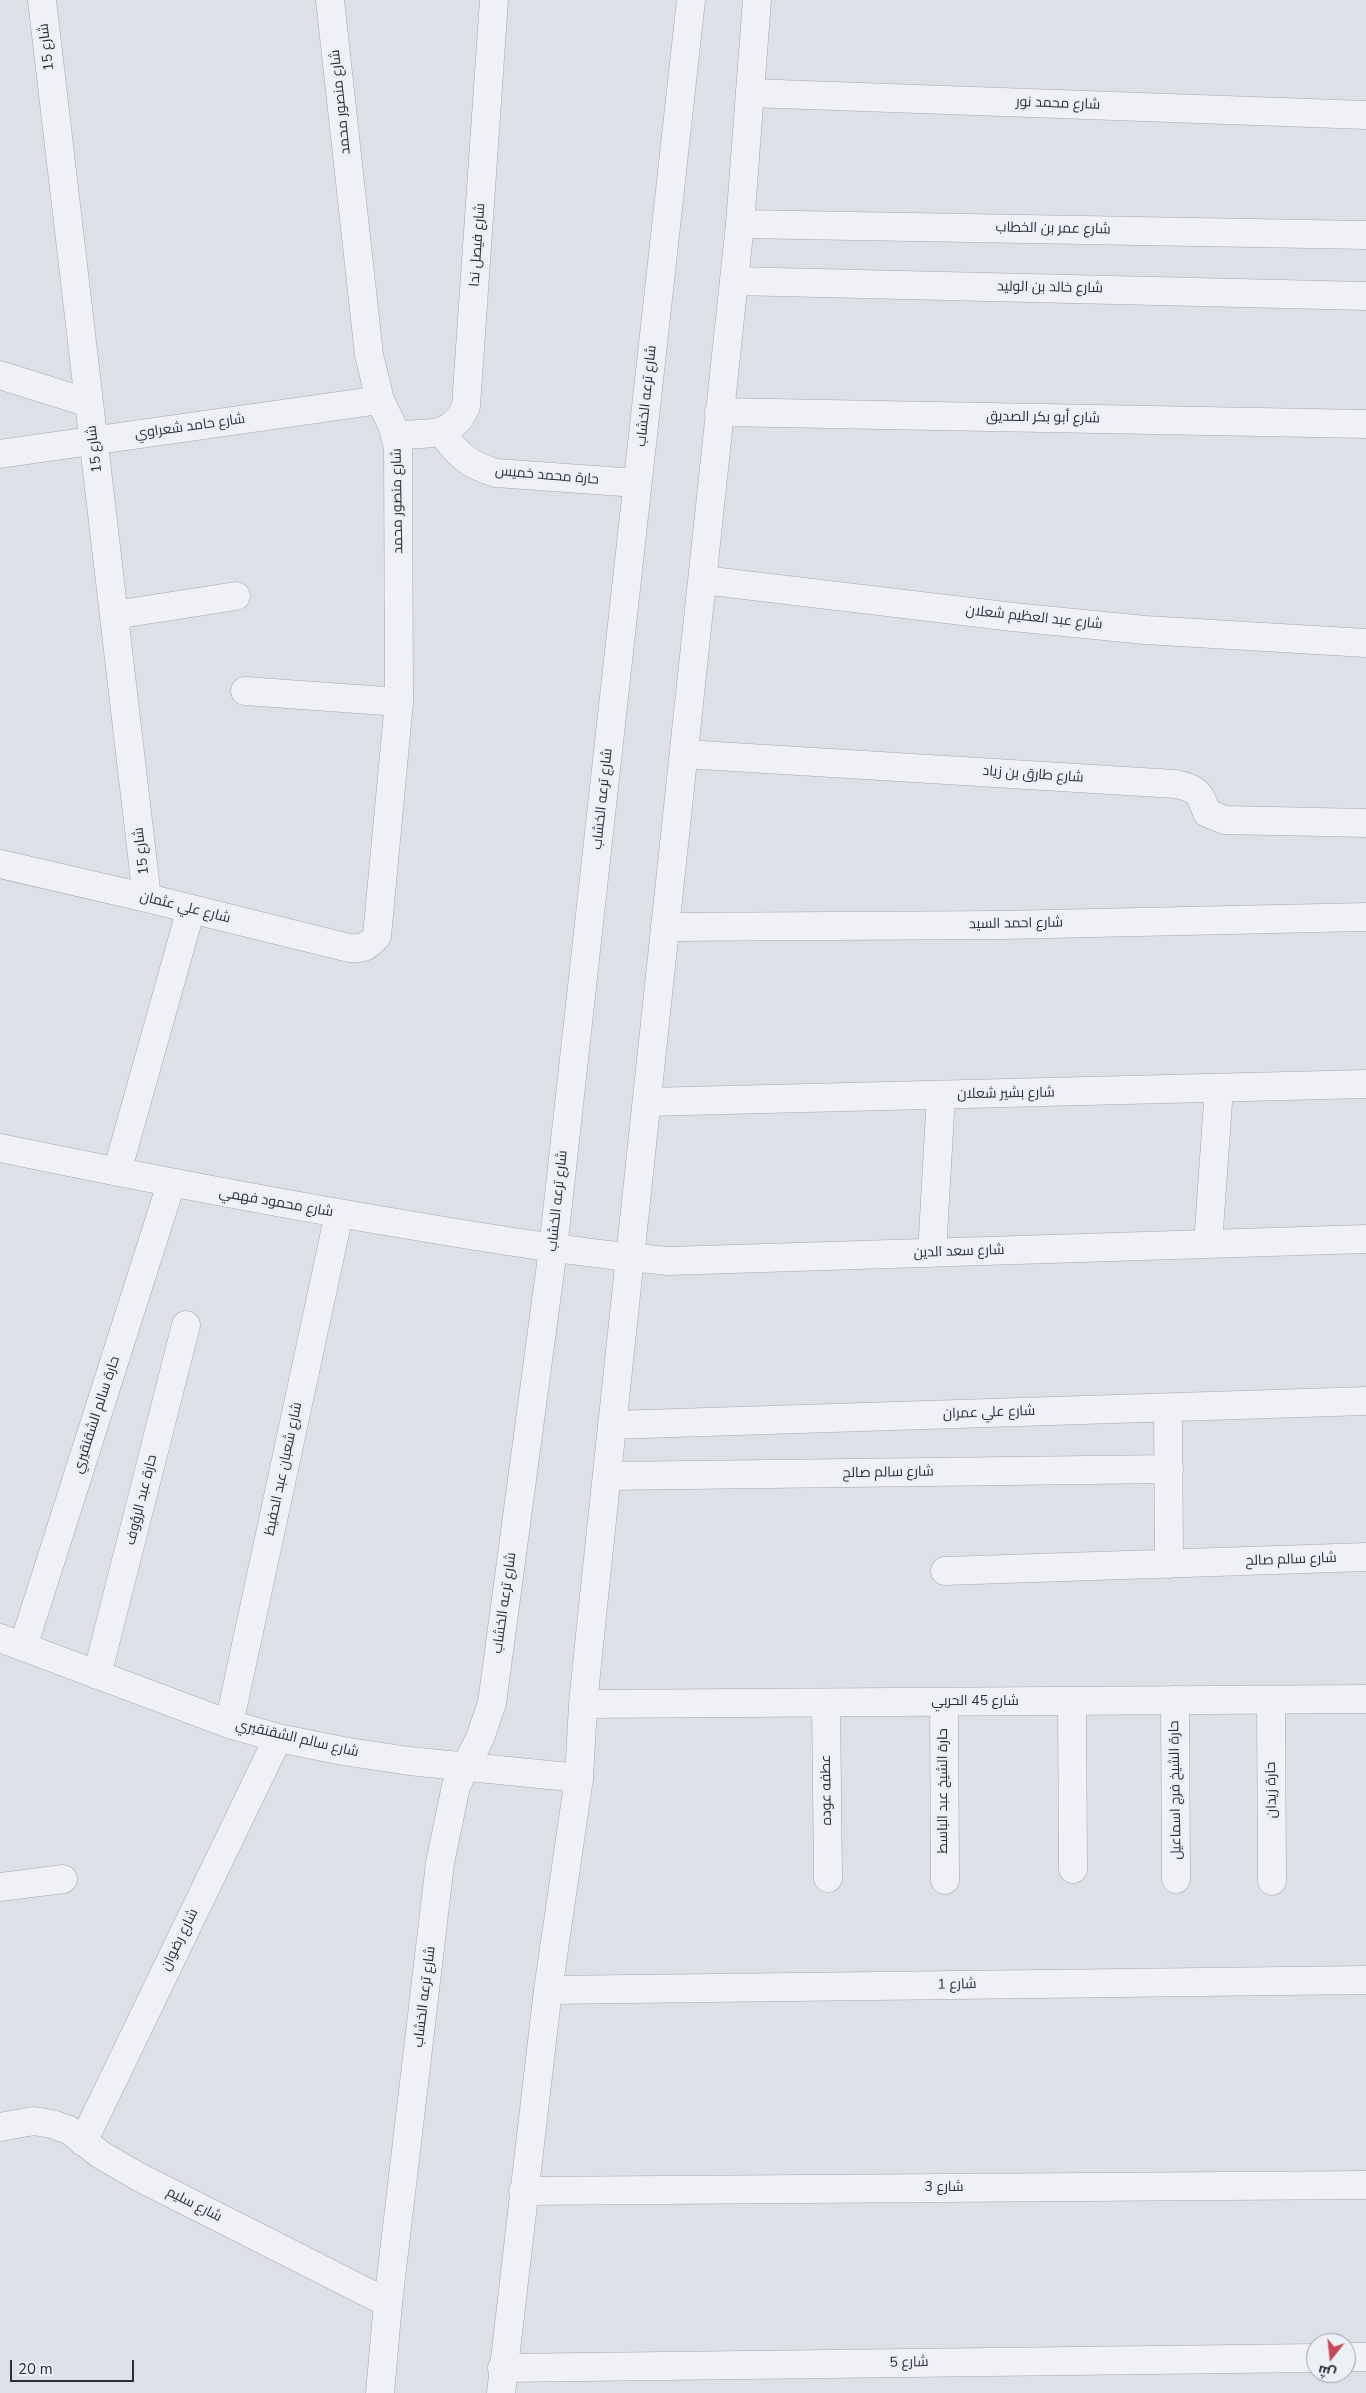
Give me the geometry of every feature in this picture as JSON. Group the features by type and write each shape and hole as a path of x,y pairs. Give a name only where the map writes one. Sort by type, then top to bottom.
{"street":[{"name":"شارع 15","path":"42,0 147,898"},
{"name":"شارع منصور محمد","path":"330,0 369,355 380,400 396,436 398,463 399,702 377,936 370,945"},
{"name":"شارع فيصل ندا","path":"442,432 456,424 462,416 468,398 494,0"},
{"name":"شارع ترعه الخشاب","path":"380,2393 388,2304 440,1863 450,1812 464,1768 480,1738 492,1703 553,1249 691,0"},
{"path":"502,2381 548,1990 579,1778 583,1704 740,224 757,0"},
{"name":"شارع محمد نور","path":"750,93 1366,115"},
{"name":"شارع عمر بن الخطاب","path":"740,224 1366,235"},
{"name":"شارع خالد بن الوليد","path":"734,281 1366,296"},
{"path":"0,375 89,403"},
{"name":"شارع حامد شعراوي","path":"0,454 380,400"},
{"name":"شارع أبو بكر الصديق","path":"719,412 1366,424"},
{"path":"396,436 442,432"},
{"name":"حارة محمد خميس","path":"442,432 451,446 463,458 479,468 496,473 637,483"},
{"name":"شارع عبد العظيم شعلان","path":"703,580 1013,617 1126,628 1366,644"},
{"path":"114,615 236,596"},
{"path":"245,691 399,702"},
{"name":"شارع طارق بن زياد","path":"684,754 1175,784 1194,790 1200,795 1207,813 1225,820 1366,823"},
{"name":"شارع علي عثمان","path":"0,864 349,948 360,949 370,945"},
{"path":"117,1172 191,910"},
{"name":"شارع احمد السيد","path":"665,927 1003,925 1366,917"},
{"name":"شارع بشير شعلان","path":"647,1102 1366,1084"},
{"path":"1208,1244 1219,1088"},
{"path":"932,1253 942,1095"},
{"name":"شارع محمود فهمي","path":"0,1148 171,1184 553,1249"},
{"name":"حارة سالم الشقنقيري","path":"11,1642 171,1184"},
{"name":"شارع شعبان عبد الحفيظ","path":"229,1724 339,1214"},
{"name":"شارع سعد الدين","path":"553,1249 669,1261 1366,1239"},
{"name":"حارة عبد الرؤوف","path":"97,1674 186,1325"},
{"name":"شارع علي عمران","path":"612,1425 1366,1401"},
{"path":"1168,1408 1169,1564"},
{"name":"شارع سالم صالح","path":"607,1476 1169,1469"},
{"name":"شارع سالم صالح","path":"945,1571 1366,1557"},
{"name":"شارع سالم الشقنقيري","path":"11,1642 229,1724 278,1738 343,1752 464,1768 579,1778"},
{"name":"شارع 45 الحربي","path":"583,1704 1366,1699"},
{"name":"حارة الشيخ فرج اسماعيل","path":"1175,1700 1176,1879"},
{"name":"حارة زيدان","path":"1271,1700 1272,1881"},
{"path":"1072,1701 1073,1869"},
{"name":"حارة الشيخ عبد الباسط","path":"944,1702 945,1880"},
{"name":"عطفه عوده","path":"826,1703 828,1878"},
{"name":"شارع رضوان","path":"83,2142 278,1738"},
{"path":"0,1887 63,1879"},
{"name":"شارع 1","path":"548,1990 1366,1980"},
{"name":"شارع سليم","path":"0,2127 34,2121 52,2124 69,2130 101,2155 139,2177 388,2304"},
{"name":"شارع 3","path":"523,2190 1366,2185"},
{"name":"شارع 5","path":"502,2381 1306,2358"}]}
